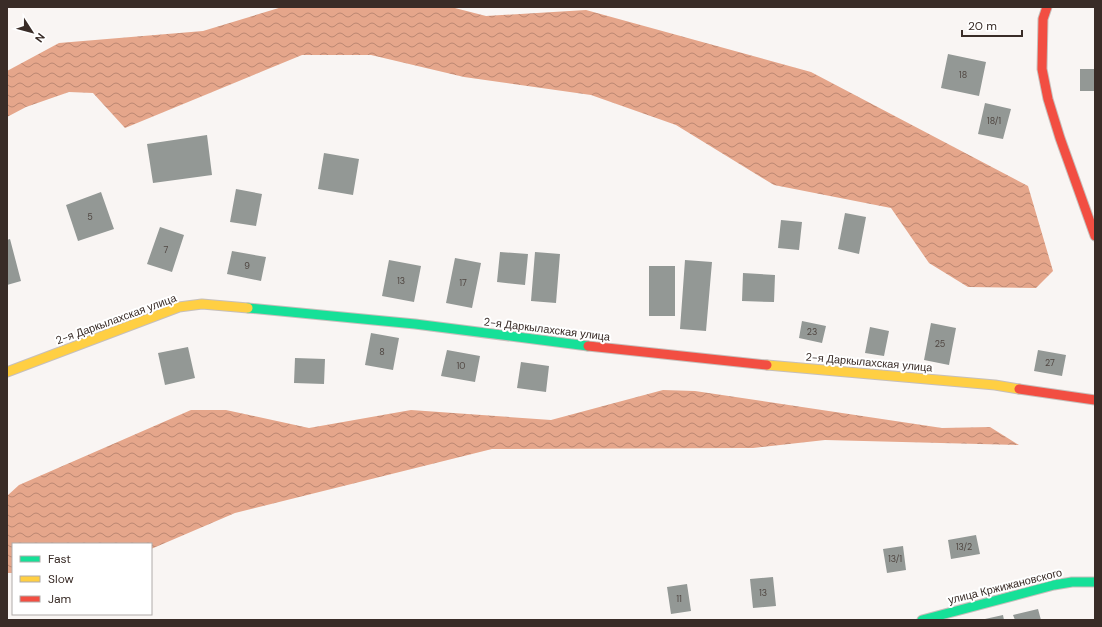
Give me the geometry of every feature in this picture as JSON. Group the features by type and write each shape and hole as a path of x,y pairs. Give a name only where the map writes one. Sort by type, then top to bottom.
{"street":[{"path":"1047,7 1043,19 1042,69 1048,99 1060,138 1095,236"},
{"name":"2-я Даркылахская улица","path":"7,372 179,307 202,304 415,324 635,352 827,371 995,385 1095,400"},
{"name":"улица Кржижановского","path":"922,620 1054,585 1072,582 1095,582"}],"water":[{"path":"282,7 451,7 486,16 586,10 811,72 1028,186 1053,271 1036,288 968,287 929,263 891,208 774,185 676,125 591,95 464,77 371,55 302,55 125,128 93,93 69,92 26,107 7,117 7,71 59,43 203,31"},
{"path":"663,390 695,391 942,428 990,427 1019,445 825,440 753,448 492,449 235,513 152,549 152,543 12,543 12,573 7,573 7,496 19,485 191,410 226,410 309,428 411,410 551,420"}],"building":[{"path":"948,54 986,62 979,96 941,88"},
{"path":"1080,69 1095,69 1095,91 1080,91"},
{"path":"985,103 1011,109 1003,139 978,134"},
{"path":"207,135 212,175 153,183 147,144"},
{"path":"324,153 359,159 353,195 318,189"},
{"path":"236,189 262,194 256,226 230,222"},
{"path":"101,192 114,229 78,241 66,205"},
{"path":"845,213 866,217 859,254 838,249"},
{"path":"781,220 802,222 799,250 778,248"},
{"path":"160,227 184,235 172,272 147,264"},
{"path":"10,239 21,281 7,285 7,240"},
{"path":"232,251 266,257 261,281 227,274"},
{"path":"500,252 528,254 525,285 497,282"},
{"path":"535,252 560,254 556,303 531,301"},
{"path":"455,258 481,263 472,308 446,303"},
{"path":"389,260 421,266 414,302 382,296"},
{"path":"685,260 712,262 706,331 680,329"},
{"path":"649,266 675,266 675,316 649,316"},
{"path":"743,273 775,275 774,302 742,301"},
{"path":"802,321 826,326 822,343 799,338"},
{"path":"931,323 956,328 949,365 924,360"},
{"path":"870,327 889,331 884,356 865,353"},
{"path":"371,333 399,338 393,370 365,365"},
{"path":"188,347 195,378 165,385 158,353"},
{"path":"447,350 480,356 475,382 441,376"},
{"path":"1038,350 1066,355 1062,376 1034,371"},
{"path":"295,358 325,359 324,384 294,383"},
{"path":"521,362 549,366 546,392 517,388"},
{"path":"976,535 980,554 951,559 948,540"},
{"path":"903,546 906,570 887,573 883,549"},
{"path":"773,577 776,606 753,608 750,579"},
{"path":"687,584 691,611 671,614 667,587"},
{"path":"1038,609 1041,620 1015,620 1013,615"},
{"path":"1003,615 1004,620 985,620 985,619"}],"traffic: fast":[{"path":"248,308 415,324 588,346"},
{"path":"922,620 1054,585 1072,582 1095,582"}],"traffic: slow":[{"path":"7,372 179,307 202,304 248,308"},
{"path":"767,365 995,385 1019,389"}],"traffic: jam":[{"path":"1047,7 1043,19 1042,69 1048,99 1060,138 1095,236"},
{"path":"588,346 767,365"},
{"path":"1019,389 1095,400"}]}
